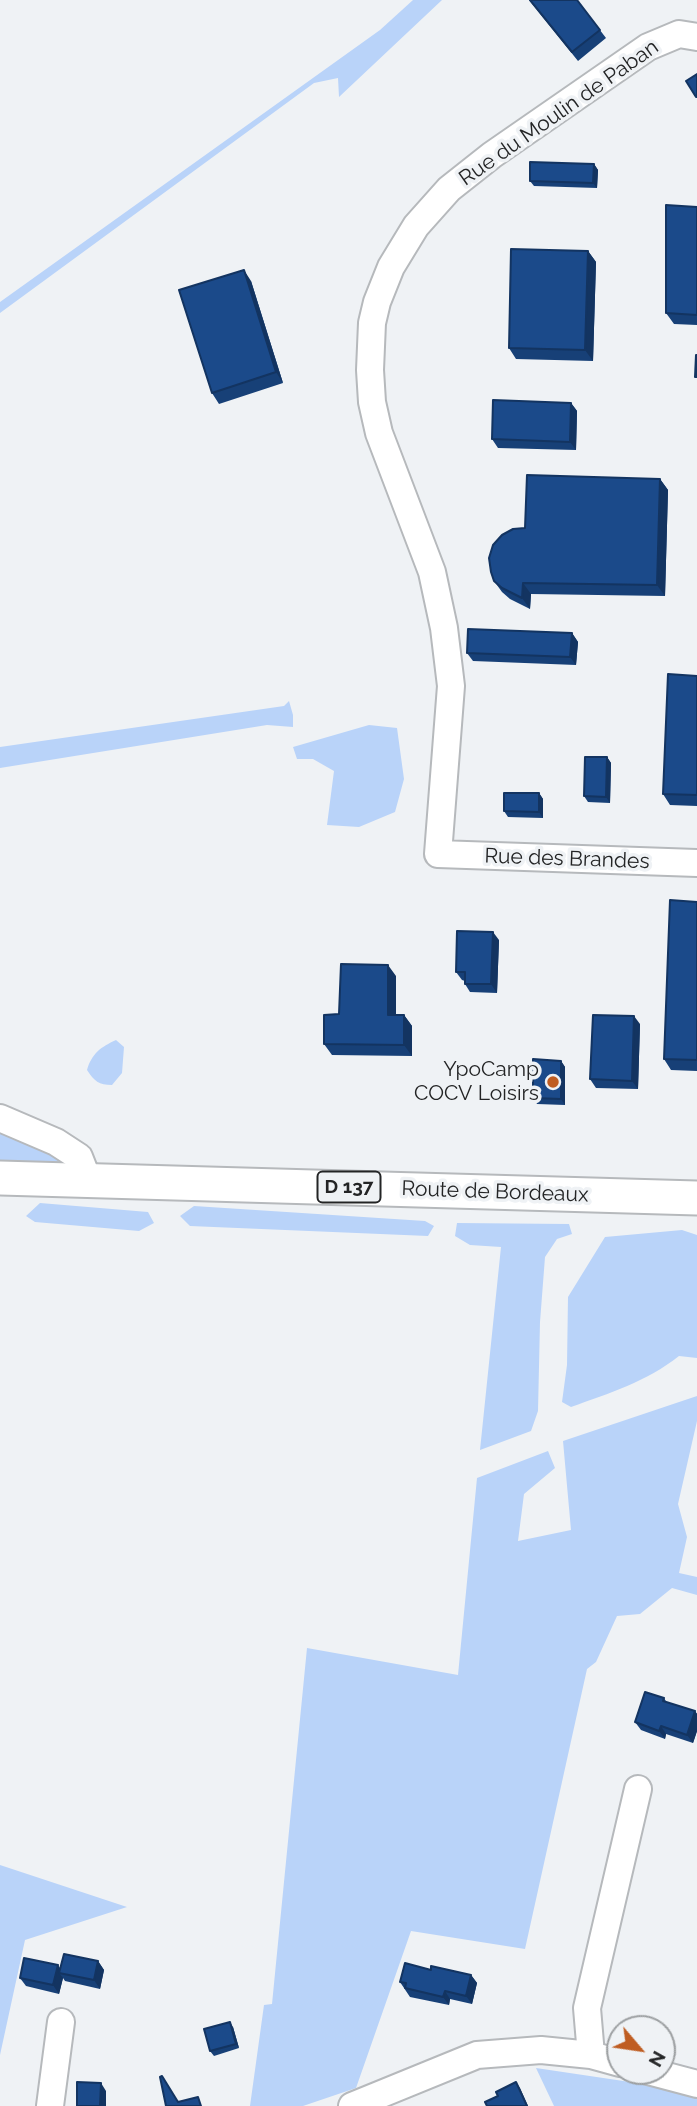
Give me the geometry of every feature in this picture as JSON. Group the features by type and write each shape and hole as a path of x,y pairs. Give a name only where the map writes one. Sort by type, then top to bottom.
{"main road":[{"name":"Route de Bordeaux","path":"0,1178 697,1198"}],"street":[{"name":"Rue du Moulin de Paban","path":"438,854 451,687 444,628 432,572 379,433 372,402 372,323 377,302 390,267 416,226 449,189 492,155 648,47 680,34 697,37"},
{"name":"Rue des Brandes","path":"438,854 697,863"},
{"path":"0,1118 56,1142 79,1157 88,1180"},
{"path":"591,2055 587,2008 638,1788"},
{"path":"50,2106 61,2022"},
{"path":"352,2106 477,2055 541,2050 606,2059"},
{"path":"676,2078 697,2084"}],"shaded area":[{"path":"413,0 442,0 339,97 338,78 314,83 0,313 0,302 380,30"},
{"path":"289,701 293,727 267,725 0,768 0,747 284,706"},
{"path":"369,725 397,728 404,779 395,812 359,827 327,825 334,771 313,759 297,759 293,747"},
{"path":"116,1040 124,1047 122,1073 112,1085 100,1083 87,1070 89,1064 98,1051"},
{"path":"0,1123 64,1160 60,1166 0,1164"},
{"path":"40,1203 148,1212 154,1223 139,1231 35,1222 26,1216"},
{"path":"194,1206 425,1221 434,1226 428,1236 190,1226 180,1216"},
{"path":"457,1223 569,1224 572,1234 557,1239 545,1257 538,1411 531,1431 480,1450 501,1247 470,1245 455,1236"},
{"path":"682,1230 697,1235 697,1358 679,1356 641,1380 571,1407 562,1402 567,1365 568,1297 605,1237"},
{"path":"697,1396 697,1421 678,1504 687,1537 679,1573 697,1577 697,1595 672,1588 640,1614 617,1616 596,1662 587,1669 525,1949 411,1931 356,2088 303,2106 250,2106 264,2005 272,2004 307,1648 458,1675 477,1478 548,1451 555,1468 524,1494 518,1541 571,1530 563,1441"},
{"path":"0,1865 127,1907 25,1940 0,2055"},
{"path":"536,2068 606,2078 606,2085 650,2085 697,2097 697,2106 554,2106"}],"building":[{"path":"530,0 577,0 600,30 572,52"},
{"path":"697,74 697,97 696,97 686,81"},
{"path":"530,162 594,164 593,183 530,181"},
{"path":"666,205 697,207 697,315 666,313"},
{"path":"511,249 588,251 585,350 509,348"},
{"path":"244,270 276,372 212,393 179,290"},
{"path":"696,355 697,377 695,377"},
{"path":"493,400 571,403 570,442 492,439"},
{"path":"527,475 660,479 657,585 523,583 522,598 502,588 494,581 489,558 493,545 502,535 513,529 525,528"},
{"path":"468,629 572,633 570,657 467,653"},
{"path":"668,674 697,676 697,795 663,794"},
{"path":"585,757 607,757 606,797 584,796"},
{"path":"504,793 539,793 539,812 504,811"},
{"path":"670,900 697,902 697,1060 664,1059"},
{"path":"457,931 493,932 491,984 465,984 465,972 456,972"},
{"path":"341,964 388,965 388,1015 404,1015 404,1045 324,1044 324,1015 339,1014"},
{"path":"593,1015 634,1016 632,1081 590,1079"},
{"path":"533,1059 561,1061 561,1099 533,1098"},
{"path":"645,1692 695,1711 687,1735 661,1726 659,1731 635,1722"},
{"path":"64,1954 98,1961 94,1980 59,1973"},
{"path":"24,1958 58,1965 53,1985 20,1978"},
{"path":"405,1963 431,1970 431,1966 471,1975 466,1996 445,1991 443,1997 405,1988 406,1983 400,1982"},
{"path":"230,2022 236,2044 210,2051 204,2029"},
{"path":"162,2076 178,2102 198,2097 201,2106 166,2106 160,2077"},
{"path":"77,2082 101,2083 100,2106 77,2106"},
{"path":"516,2082 527,2106 487,2106 485,2102 498,2096 496,2092"}],"place":[{"name":"YpoCamp COCV Loisirs","path":"553,1082"}]}
